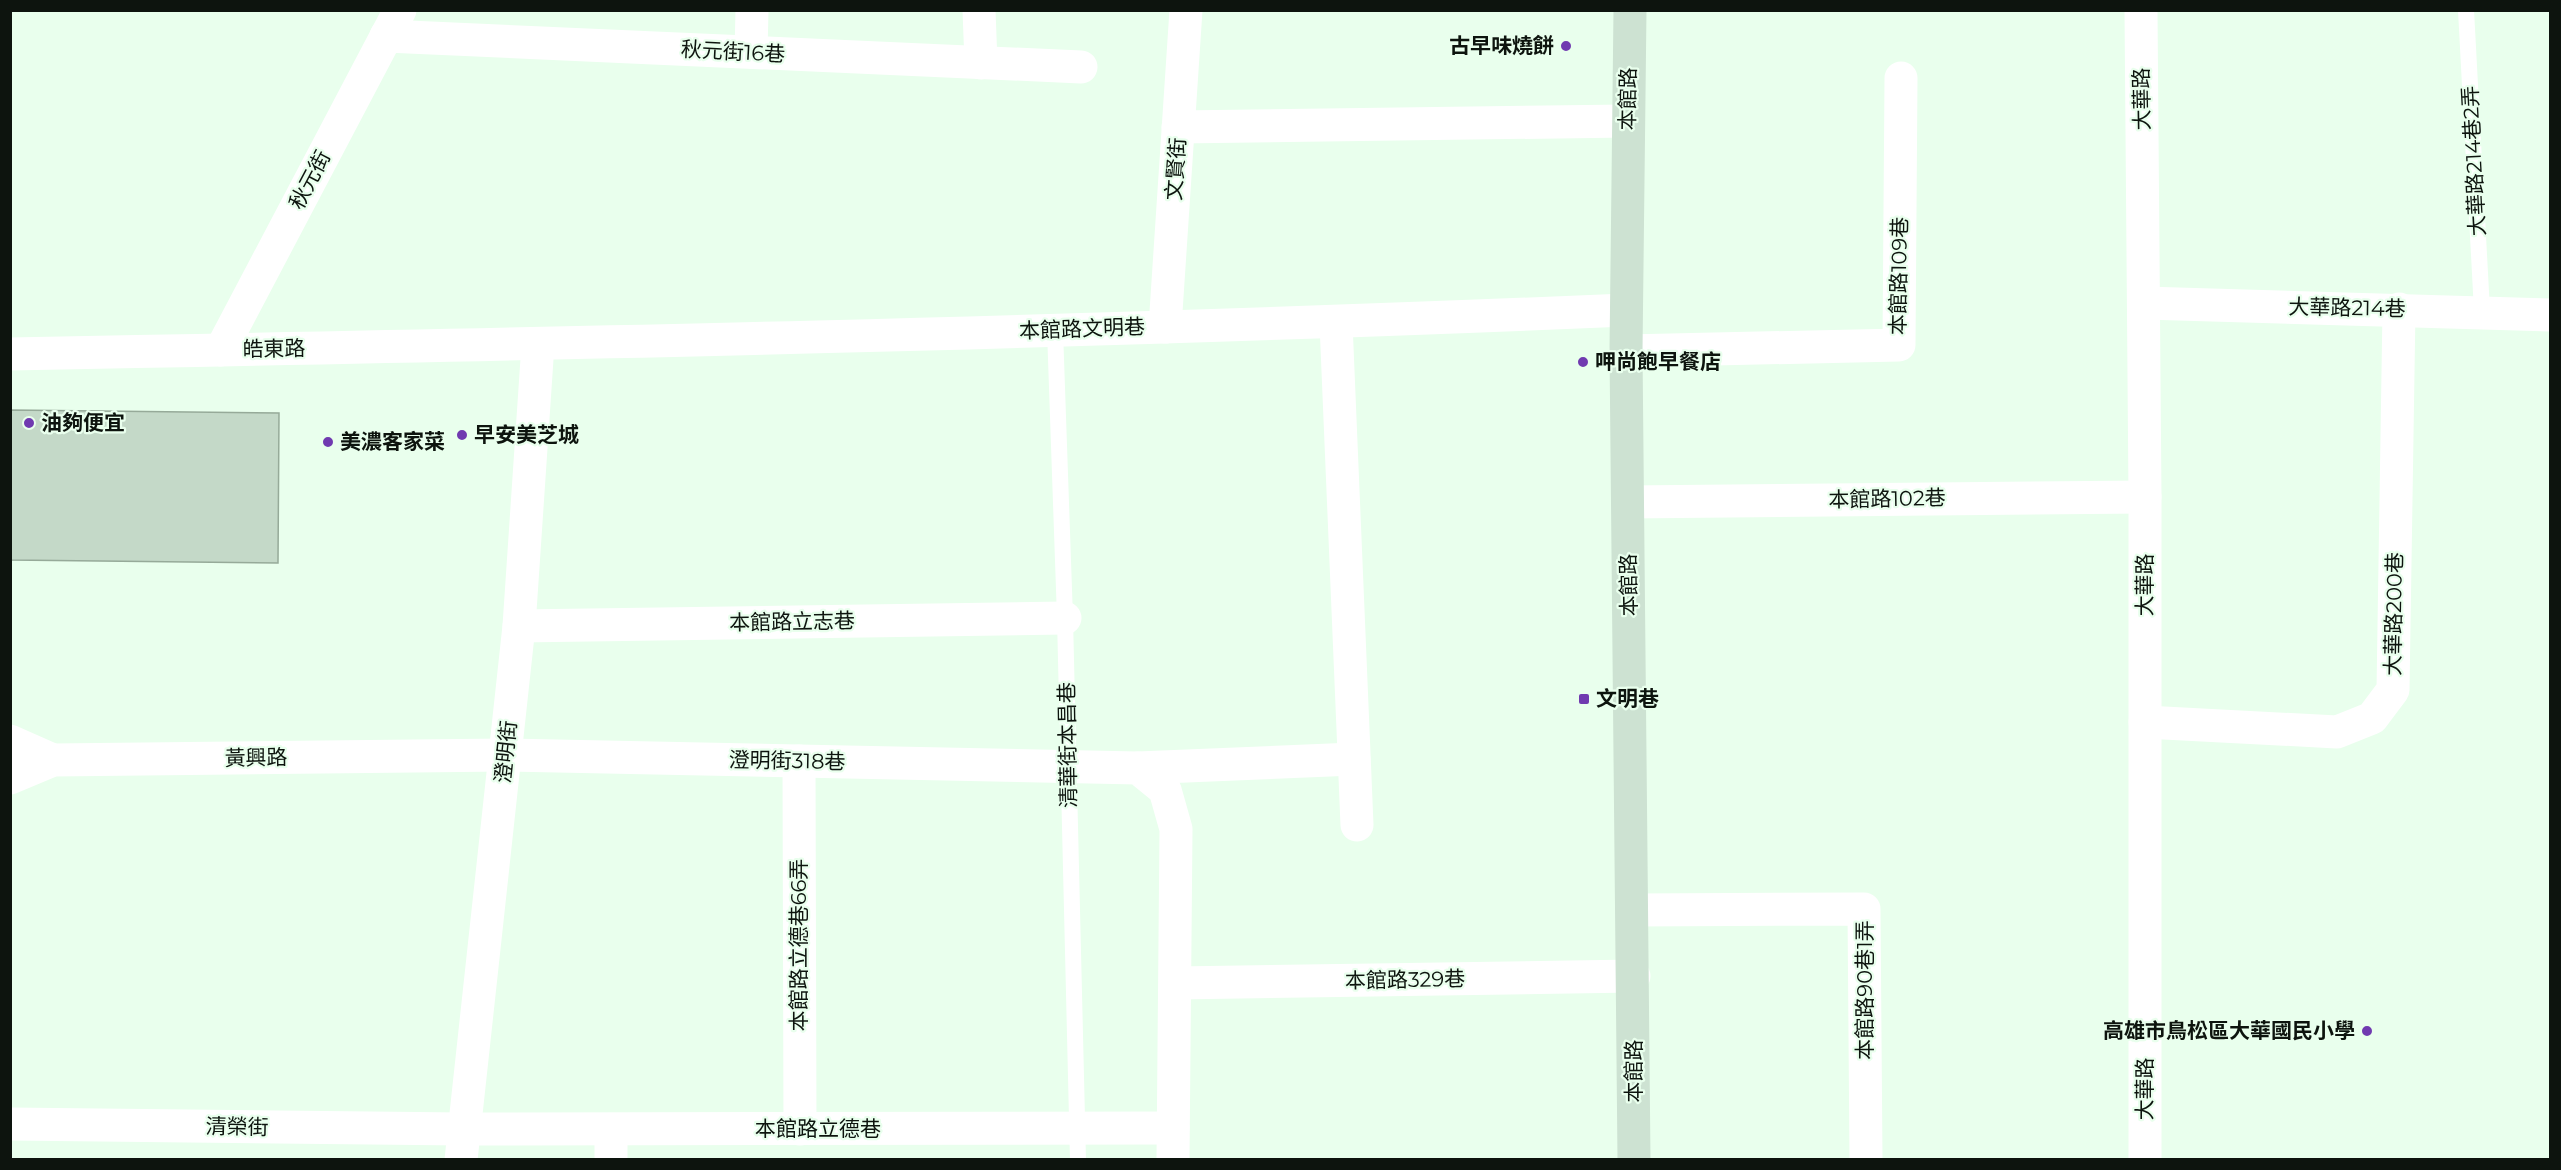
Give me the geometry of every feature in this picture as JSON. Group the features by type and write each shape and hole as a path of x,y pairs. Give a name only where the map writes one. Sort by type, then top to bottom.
{"street":[{"path":"751,52 752,10"},
{"path":"980,10 981,63"},
{"name":"文賢街","path":"1165,327 1186,10"},
{"name":"本館路","path":"1630,10 1626,351 1634,976 1634,1160"},
{"name":"大華路","path":"2141,10 2145,497 2145,1160"},
{"name":"秋元街16巷","path":"393,23 751,52 1081,67"},
{"name":"秋元街","path":"221,350 393,23"},
{"name":"本館路109巷","path":"1626,351 1899,345 1901,78"},
{"path":"1179,127 1627,121"},
{"name":"大華路214巷","path":"2144,303 2482,311 2550,318"},
{"name":"大華路200巷","path":"2145,722 2337,732 2372,718 2393,690 2399,309"},
{"name":"本館路文明巷","path":"538,344 1336,323 1626,310"},
{"path":"1336,323 1357,825"},
{"name":"皓東路","path":"10,354 538,344"},
{"name":"澄明街","path":"462,1144 519,626 538,344"},
{"name":"本館路102巷","path":"1628,502 2145,497"},
{"name":"本館路立志巷","path":"519,626 1065,618"},
{"path":"10,741 53,760"},
{"name":"澄明街318巷","path":"506,755 1069,767"},
{"name":"黃興路","path":"10,778 53,760 506,755"},
{"path":"1069,767 1138,768 1354,759"},
{"name":"本館路立德巷66弄","path":"799,761 800,1130"},
{"name":"本館路立德巷","path":"462,1144 611,1145 800,1130 1078,1144 1173,1144 1176,829 1165,790 1138,768"},
{"name":"本館路90巷1弄","path":"1633,910 1864,909 1866,1160"},
{"name":"本館路329巷","path":"1176,983 1634,976"},
{"name":"清榮街","path":"10,1124 462,1144"}],"lane":[{"name":"大華路214巷2弄","path":"2466,10 2482,311"},
{"name":"清華街本昌巷","path":"1055,330 1065,618 1078,1144"}],"building":[{"path":"10,410 279,413 278,563 10,560"}],"place":[{"name":"古早味燒餅","path":"1566,46"},
{"name":"呷尚飽早餐店","path":"1583,362"},
{"name":"油夠便宜","path":"29,423"},
{"name":"早安美芝城","path":"462,435"},
{"name":"美濃客家菜","path":"328,442"},
{"name":"文明巷","path":"1584,699"},
{"name":"高雄市鳥松區大華國民小學","path":"2367,1031"}]}
